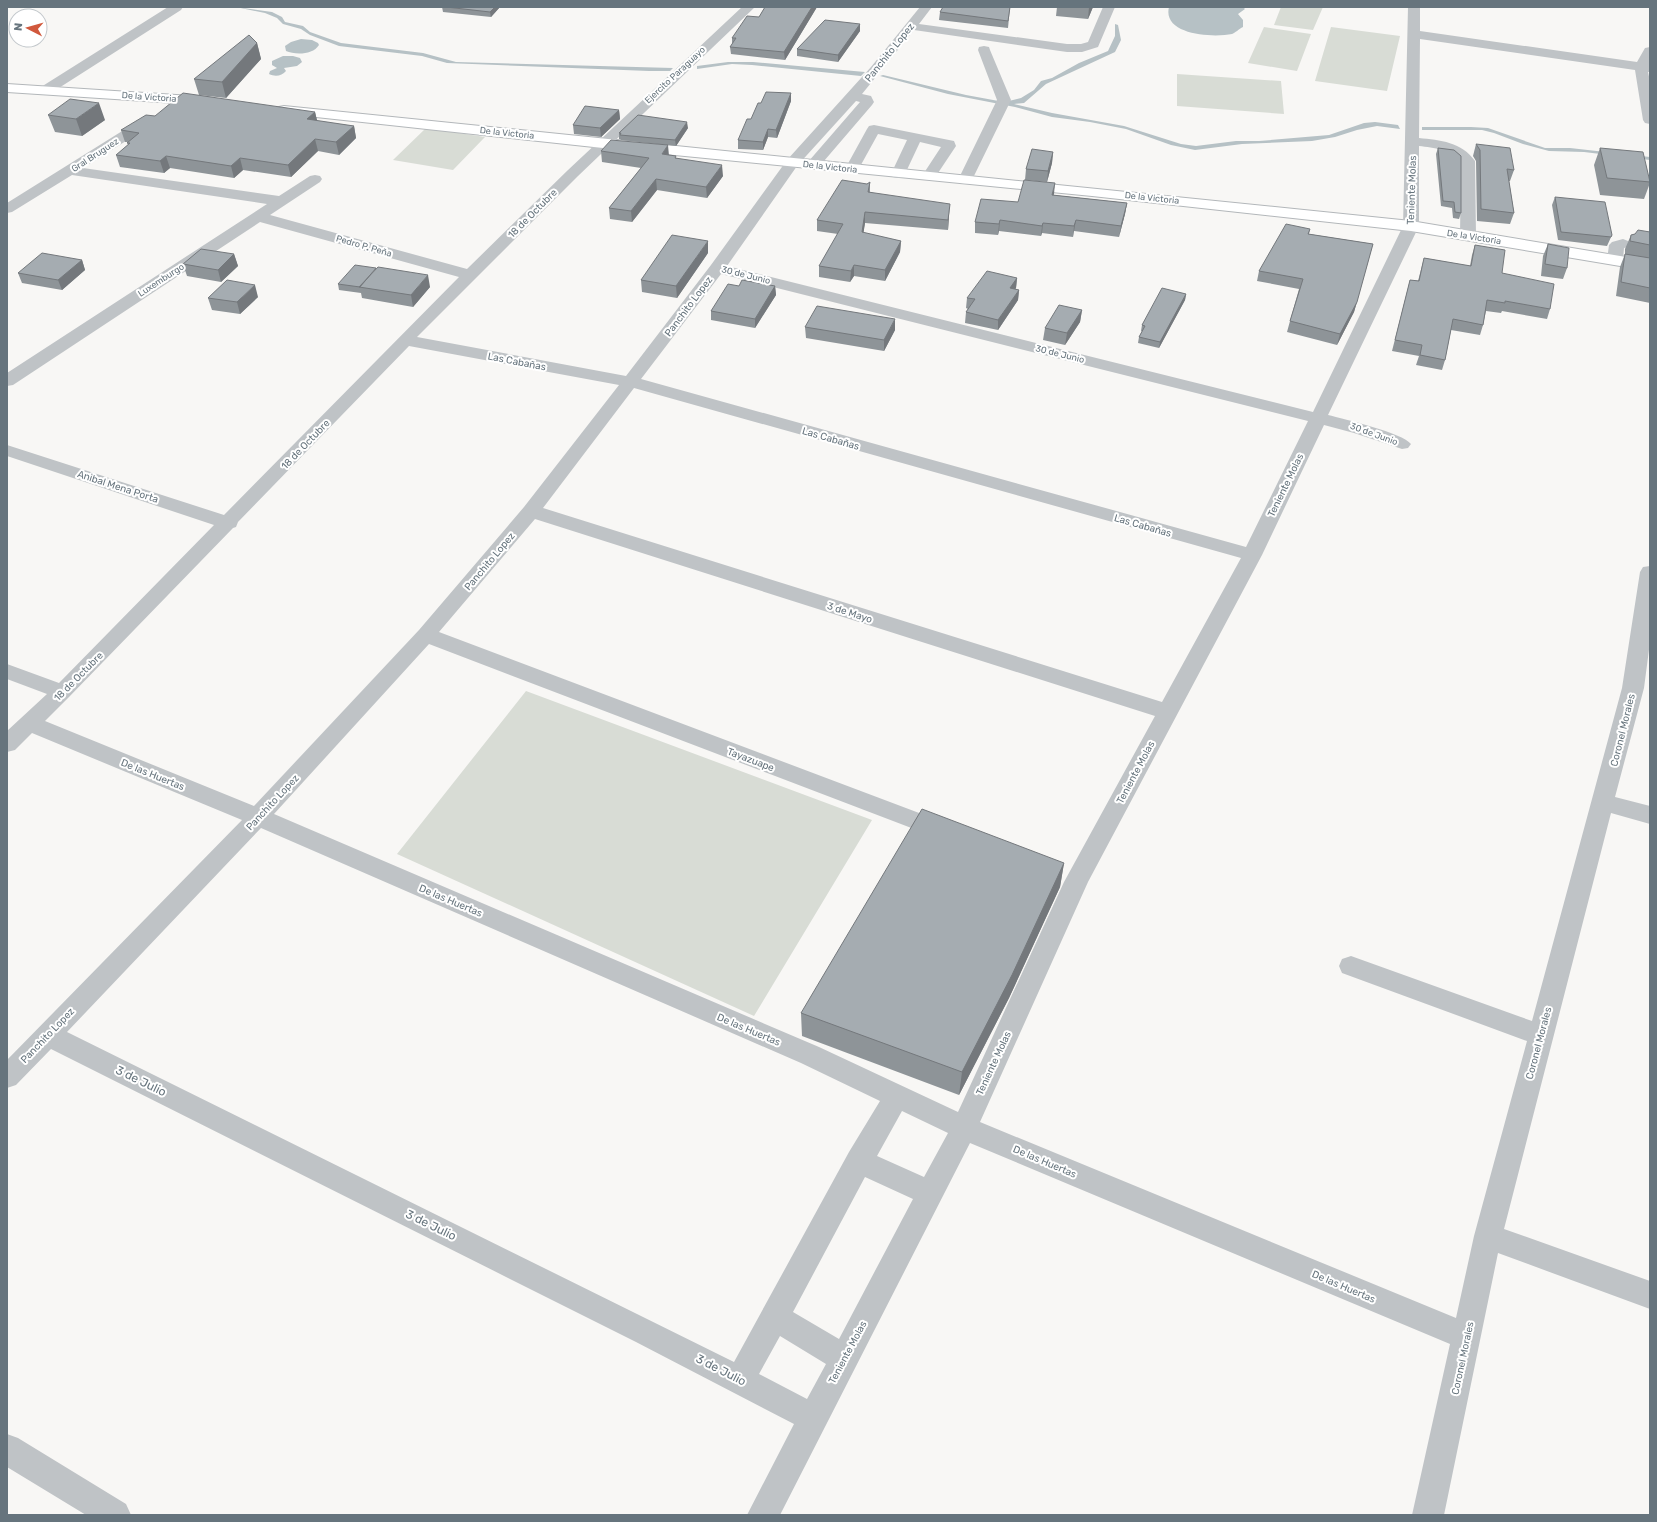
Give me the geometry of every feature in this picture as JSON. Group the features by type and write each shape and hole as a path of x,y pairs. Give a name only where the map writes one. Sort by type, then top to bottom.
{"main road":[{"name":"De la Victoria","path":"7,88 182,99 222,103"},
{"name":"De la Victoria","path":"269,108 898,174 1099,192 1411,226 1650,266"}],"street":[{"path":"46,90 177,7"},
{"name":"Ejercito Paraguayo","path":"603,144 675,74 749,7"},
{"name":"Panchito Lopez","path":"7,1077 258,817 426,636 531,511 631,382 717,268 792,163 872,74 926,7"},
{"path":"910,26 1067,48 1082,48 1093,44 1109,7"},
{"name":"Teniente Molas","path":"763,1515 964,1128 1065,878 1168,712 1252,555 1411,226 1414,7"},
{"path":"1413,34 1645,68"},
{"path":"965,180 1004,100 984,50"},
{"path":"1650,51 1645,68 1650,120"},
{"path":"813,165 867,102 866,99 852,96"},
{"name":"Gral Bruguez","path":"7,210 182,99"},
{"path":"829,122 874,129 948,144 949,146 929,176"},
{"path":"852,169 874,129"},
{"path":"898,174 915,137"},
{"path":"1412,141 1454,148 1466,157 1468,161 1468,236"},
{"name":"18 de Octubre","path":"7,744 62,692 229,523 406,340 603,144"},
{"path":"71,170 280,201"},
{"name":"Luxemburgo","path":"7,381 315,179"},
{"name":"Pedro P. Peña","path":"257,216 470,276"},
{"path":"1615,260 1617,245 1623,244"},
{"name":"30 de Junio","path":"717,268 1361,428 1402,444"},
{"name":"Las Cabañas","path":"406,340 631,382 1252,555"},
{"name":"Anibal Mena Porta","path":"7,450 229,523"},
{"name":"3 de Mayo","path":"531,511 1168,712"},
{"name":"Coronel Morales","path":"1428,1515 1488,1236 1540,1034 1604,802 1633,688 1650,572"},
{"name":"Tayazuape","path":"426,636 964,839"},
{"path":"7,671 62,692"},
{"name":"De las Huertas","path":"30,723 258,817 810,1055 964,1128 1467,1337"},
{"path":"1604,802 1650,815"},
{"path":"1351,966 1540,1034"},
{"name":"3 de Julio","path":"48,1035 646,1332 813,1418"},
{"path":"740,1380 896,1096"},
{"path":"859,1161 930,1193"},
{"path":"1488,1236 1650,1295"},
{"path":"775,1317 844,1358"},
{"path":"7,1449 115,1515"}],"shaded area":[{"path":"236,7 272,12 282,17 285,22 303,26 310,32 341,43 423,53 456,62 673,68 670,71 649,71 447,63 422,56 339,46 310,35 301,29 283,24 277,18 265,13"},
{"path":"1169,7 1243,7 1245,9 1238,14 1243,20 1243,27 1232,34 1202,35 1181,29 1173,24 1169,16"},
{"path":"1281,7 1323,7 1313,30 1274,25"},
{"path":"1115,24 1118,25 1121,40 1115,52 1046,84 1024,103 1014,104 1052,113 1124,126 1181,144 1196,146 1236,141 1259,141 1329,135 1364,123 1375,122 1398,125 1400,129 1377,126 1335,137 1312,141 1242,144 1195,150 1171,145 1126,129 1052,117 1015,107 948,94 880,76 883,75 966,95 1004,102 1021,98 1034,90 1041,81 1052,78 1079,63 1108,51 1115,36"},
{"path":"1264,27 1311,34 1297,71 1248,63"},
{"path":"1331,27 1400,36 1387,91 1315,81"},
{"path":"301,39 312,40 319,45 313,51 304,53 286,51 285,46 291,42"},
{"path":"283,56 300,58 302,62 297,66 284,68 286,71 278,76 269,74 270,71 277,68 272,65 272,61"},
{"path":"728,62 753,62 865,72 861,76 732,64 697,69 697,66"},
{"path":"1177,74 1281,81 1284,114 1177,106"},
{"path":"1422,127 1488,128 1545,148 1570,148 1650,157 1650,160 1584,152 1549,151 1482,130 1422,130"},
{"path":"426,128 485,137 453,170 393,160"},
{"path":"526,691 872,820 754,1016 397,854"}],"building":[{"path":"446,7 495,7 490,12"},
{"path":"765,7 812,7 784,52 730,47 736,38 732,38 747,16 759,17"},
{"path":"943,7 1010,7 1008,21 940,12"},
{"path":"825,20 860,24 838,55 797,49"},
{"path":"249,35 257,43 222,82 194,79"},
{"path":"766,92 791,93 776,130 768,129 763,142 738,140 747,119 751,119 758,103 761,103"},
{"path":"183,93 315,112 307,119 354,126 336,142 315,139 288,165 240,158 231,166 166,156 160,161 116,155 139,133 121,130 146,115 155,116"},
{"path":"70,99 99,103 76,119 48,115"},
{"path":"585,106 619,110 600,128 573,125"},
{"path":"638,115 687,122 675,140 620,135 621,133 619,133"},
{"path":"611,140 668,145 662,154 676,156 675,158 722,165 706,187 656,179 631,211 609,208 649,158 601,151"},
{"path":"1476,144 1510,148 1514,170 1507,169 1514,213 1481,209 1480,150"},
{"path":"1438,148 1454,150 1461,156 1461,213 1455,212 1454,202 1443,201"},
{"path":"1600,148 1643,152 1650,182 1607,178"},
{"path":"1032,149 1053,152 1048,171 1026,169"},
{"path":"842,180 867,184 870,182 868,192 950,204 948,220 865,212 862,232 901,241 885,270 854,265 851,271 819,266 843,224 817,220"},
{"path":"1024,180 1055,183 1052,195 1127,203 1121,226 1076,220 1074,226 1043,223 1042,226 1000,220 999,224 975,222 981,199 1018,202"},
{"path":"1555,197 1605,202 1612,235 1611,237 1561,232"},
{"path":"1286,224 1310,229 1308,234 1373,244 1357,302 1340,334 1290,321 1303,279 1259,271"},
{"path":"1638,230 1650,232 1650,245 1630,241 1631,235 1635,234"},
{"path":"672,235 708,241 676,286 641,280"},
{"path":"1548,244 1569,248 1567,268 1545,264"},
{"path":"1475,245 1505,250 1502,273 1554,284 1550,309 1505,301 1505,303 1487,300 1483,325 1453,319 1445,360 1420,355 1422,345 1395,340 1410,280 1419,281 1424,258 1471,266"},
{"path":"201,249 234,254 218,270 183,264"},
{"path":"42,253 82,260 58,280 18,273"},
{"path":"1625,254 1650,258 1650,288 1621,282"},
{"path":"355,265 376,268 360,287 338,284"},
{"path":"378,267 428,275 411,295 359,287"},
{"path":"987,271 1017,278 1010,288 1019,290 998,320 966,312 975,299 967,298"},
{"path":"227,280 255,285 237,302 208,298"},
{"path":"742,280 775,286 755,319 711,311 728,284 739,286"},
{"path":"1162,288 1186,294 1160,342 1139,337 1145,326 1142,325"},
{"path":"1059,305 1082,310 1067,333 1045,328"},
{"path":"817,306 895,319 884,340 805,327"},
{"path":"922,809 1064,863 1012,975 962,1072 801,1013"}]}
